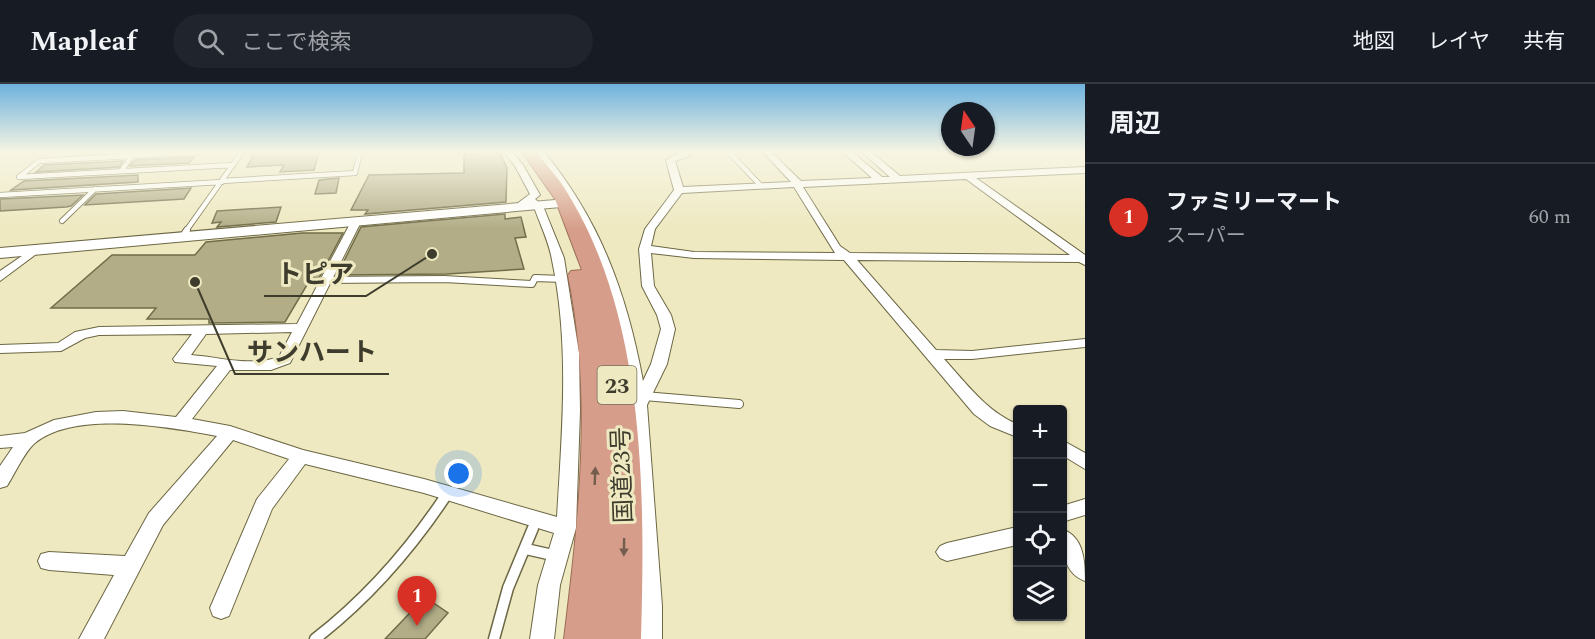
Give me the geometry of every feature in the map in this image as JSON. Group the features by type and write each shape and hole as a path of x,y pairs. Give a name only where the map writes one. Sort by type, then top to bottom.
{"highway":[{"name":"国道23号","path":"529,178 540,206 560,241 584,297 595,386 594,503 584,639"},
{"name":"国道23号","path":"540,206 551,178"},
{"name":"国道23号","path":"540,206 580,230 595,270 615,364 624,509 621,639"}],"street":[{"path":"0,253 357,220 540,206 526,178"},
{"path":"560,178 571,192 605,259 621,308 642,400 651,606 650,639"},
{"path":"675,178 679,190"},
{"path":"791,178 798,185 836,248 848,257 980,410 996,422 1013,429"},
{"path":"877,178 881,181"},
{"path":"896,178 900,181"},
{"path":"679,190 953,178"},
{"path":"970,178 1084,259"},
{"path":"642,400 659,364 668,329 664,315 648,286 645,249 650,229 679,190"},
{"path":"202,330 180,359 226,362 226,365 271,365 285,360 295,343 299,328 357,220"},
{"path":"542,639 549,585 566,528 572,411 572,353 560,241"},
{"path":"645,249 694,255 1084,259"},
{"path":"0,277 35,250"},
{"path":"0,349 61,347 90,332 299,328"},
{"path":"931,354 972,355 1085,343"},
{"path":"180,423 226,365"},
{"path":"0,442 28,439 60,424 96,418 123,417 180,423 230,432 301,456 566,528"},
{"path":"91,639 156,519 230,432"},
{"path":"0,481 28,439"},
{"path":"1067,449 1085,462"},
{"path":"221,608 264,505 301,456"},
{"path":"1065,513 1085,507"},
{"path":"947,552 1013,537"},
{"path":"1067,548 1085,571"},
{"path":"49,561 130,566"}],"lane":[{"path":"183,236 224,178"},
{"path":"0,195 274,178"},
{"path":"753,178 761,186"},
{"path":"62,221 95,189"},
{"path":"324,280 444,279 532,284 535,278 563,279"},
{"path":"642,400 739,404"},
{"path":"315,639 335,626 373,589 428,522 447,494"},
{"path":"494,639 508,588 533,528"},
{"path":"526,549 558,556"}],"building":[{"path":"138,178 138,182 11,190 24,181"},
{"path":"339,178 336,193 315,194 319,180"},
{"path":"368,178 507,178 506,202 365,214 368,210 351,210"},
{"path":"191,188 184,199 85,205 96,194"},
{"path":"83,195 71,206 66,207 0,211 0,199"},
{"path":"281,207 276,222 217,227 221,222 212,223 217,211"},
{"path":"505,214 505,219 521,217 526,237 515,238 524,269 447,274 337,275 361,227"},
{"path":"302,233 343,233 319,278 311,278 285,322 209,323 209,319 147,319 156,308 51,308 112,255 195,255 206,242"},
{"path":"425,597 448,613 425,639 385,639"}],"place":[{"name":"トピア","path":"432,254"},
{"name":"サンハート","path":"195,282"},
{"name":"ファミリーマート","path":"417,626"}]}
